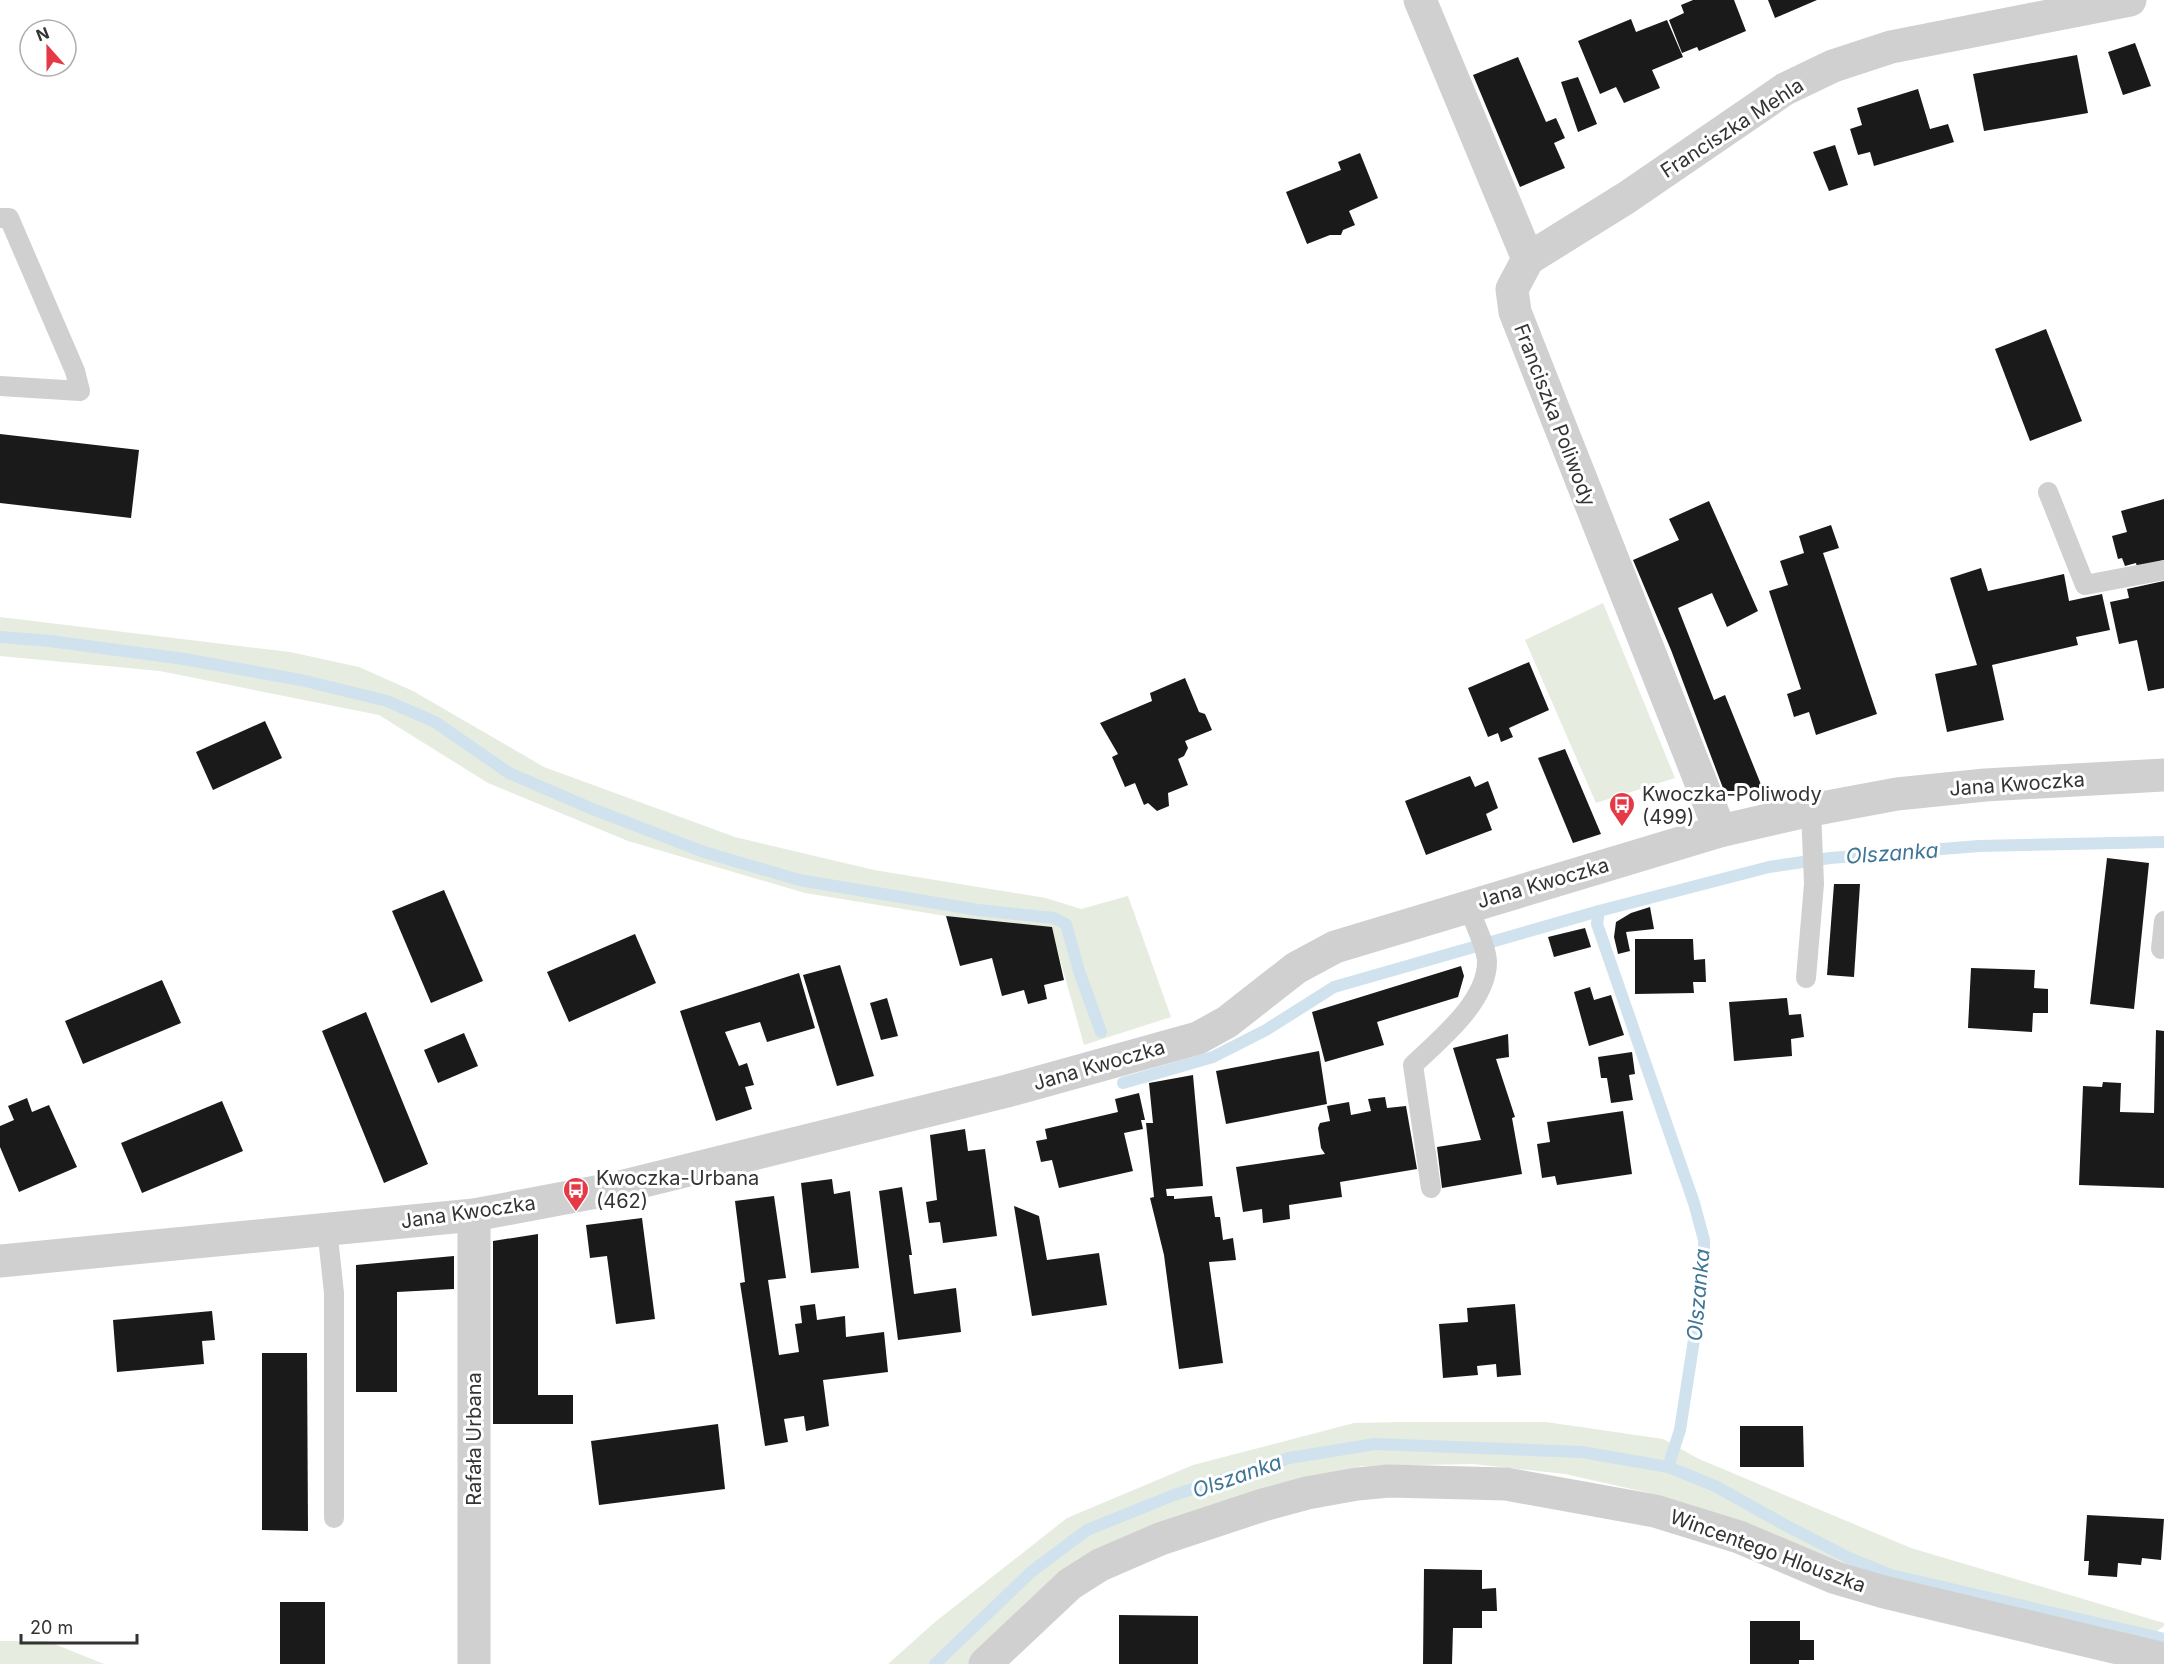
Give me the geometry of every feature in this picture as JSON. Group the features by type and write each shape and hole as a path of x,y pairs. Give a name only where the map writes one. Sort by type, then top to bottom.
{"street":[{"path":"1420,0 1528,259"},
{"name":"Franciszka Mehla","path":"1528,259 1626,198 1785,89 1833,66 1891,47 2130,0"},
{"name":"Franciszka Poliwody","path":"1528,259 1512,289 1515,312 1720,831"},
{"name":"Jana Kwoczka","path":"0,1261 474,1215 612,1189 1007,1091 1198,1038 1227,1022 1296,968 1335,947 1472,917 1720,831 1812,822 1897,794 1985,785 2164,775"},
{"name":"Rafała Urbana","path":"474,1215 474,1664"},
{"name":"Wincentego Hlouszka","path":"985,1664 1070,1584 1100,1565 1160,1539 1224,1517 1307,1494 1357,1484 1420,1481 1506,1484 1655,1511 1739,1536 1836,1578 1884,1592 2164,1659"}],"lane":[{"path":"0,218 9,218 75,371 80,391 0,386"},
{"path":"2049,492 2085,585 2164,570"},
{"path":"1806,978 1814,884 1812,822"},
{"path":"1431,1188 1413,1065 1463,1017 1482,982 1487,962 1472,917"},
{"path":"2161,949 2164,921"},
{"path":"327,1228 334,1293 334,1518"}],"shaded area":[{"path":"1603,603 1675,778 1596,803 1525,640"},
{"path":"0,617 290,652 359,667 413,691 544,767 735,837 874,870 1046,898 1081,909 1128,896 1171,1017 1084,1045 1051,927 946,916 805,893 628,841 488,783 379,715 160,671 0,656"},
{"path":"1546,1422 1663,1439 1699,1459 1911,1548 2164,1623 2164,1626 2130,1651 1930,1605 1658,1495 1565,1474 1473,1464 1361,1466 1251,1493 1155,1525 985,1664 888,1664 935,1622 1067,1518 1193,1465 1354,1423"},
{"path":"0,1641 47,1641 104,1664 0,1664"}],"building":[{"path":"1693,0 1734,0 1746,31 1699,51 1697,47 1682,53 1669,20 1684,13 1681,5"},
{"path":"1768,0 1817,0 1775,18"},
{"path":"1631,19 1636,32 1667,20 1683,57 1652,70 1660,88 1624,103 1616,87 1600,94 1578,41"},
{"path":"2135,43 2151,86 2123,95 2108,52"},
{"path":"2077,55 2088,113 1984,131 1973,74"},
{"path":"1518,57 1546,122 1556,118 1565,138 1554,143 1565,168 1520,187 1473,75"},
{"path":"1578,77 1597,124 1578,132 1561,82"},
{"path":"1918,89 1930,129 1948,124 1954,142 1874,166 1870,152 1858,155 1850,129 1862,125 1857,108"},
{"path":"1835,145 1848,185 1829,191 1813,152"},
{"path":"1360,153 1378,198 1349,211 1355,225 1343,230 1341,235 1330,235 1307,244 1286,192 1341,170 1338,162"},
{"path":"2046,329 2082,421 2030,441 1995,349"},
{"path":"0,434 139,450 131,518 0,503"},
{"path":"2164,499 2164,560 2137,567 2136,563 2125,566 2122,558 2118,559 2112,536 2127,532 2121,511"},
{"path":"1709,501 1758,611 1727,627 1712,593 1678,608 1714,700 1725,695 1762,787 1726,796 1671,650 1633,560 1679,540 1669,519"},
{"path":"1831,525 1839,548 1823,553 1877,714 1816,735 1809,712 1794,717 1787,694 1801,689 1769,591 1788,585 1780,561 1804,553 1799,536"},
{"path":"1981,568 1988,591 2064,574 2069,601 2102,594 2110,630 2076,637 2078,645 1992,665 2004,720 1947,732 1935,674 1977,665 1950,578"},
{"path":"2164,581 2164,688 2148,691 2137,640 2119,644 2110,602 2129,598 2127,589"},
{"path":"1529,662 1549,710 1509,728 1513,737 1501,742 1498,733 1488,737 1468,688"},
{"path":"1185,678 1199,712 1205,714 1212,730 1185,741 1188,748 1184,756 1178,759 1188,785 1168,793 1169,806 1157,811 1148,803 1144,805 1135,783 1125,787 1112,757 1118,754 1100,723 1152,701 1150,693"},
{"path":"265,721 282,758 213,790 196,752"},
{"path":"1565,749 1601,834 1573,843 1538,758"},
{"path":"1470,776 1475,787 1488,781 1498,808 1486,814 1492,830 1426,855 1405,801"},
{"path":"2107,858 2149,863 2134,1009 2090,1004"},
{"path":"1834,884 1860,884 1854,977 1827,975"},
{"path":"444,890 483,981 431,1003 392,911"},
{"path":"1650,907 1654,929 1626,932 1630,951 1618,954 1614,937 1616,922 1631,913"},
{"path":"946,916 1052,927 1064,980 1044,985 1047,999 1028,1004 1024,990 1002,996 992,958 960,966"},
{"path":"1585,928 1591,947 1554,957 1548,937"},
{"path":"635,934 656,983 569,1022 547,972"},
{"path":"1635,939 1693,939 1694,960 1705,959 1706,982 1693,982 1694,993 1635,994"},
{"path":"840,965 874,1076 837,1086 803,975"},
{"path":"1461,966 1464,976 1458,997 1377,1022 1384,1045 1325,1062 1312,1012"},
{"path":"1971,968 2035,970 2034,988 2048,989 2048,1013 2033,1013 2032,1032 1968,1028"},
{"path":"799,973 815,1028 767,1042 760,1022 725,1032 739,1066 747,1063 754,1085 745,1087 752,1109 716,1121 680,1011"},
{"path":"162,980 181,1023 83,1064 65,1021"},
{"path":"1590,987 1594,1000 1611,995 1624,1035 1589,1046 1574,992"},
{"path":"887,998 898,1036 881,1040 870,1003"},
{"path":"1787,998 1789,1015 1801,1014 1804,1037 1791,1039 1792,1056 1734,1061 1729,1002"},
{"path":"366,1012 428,1164 384,1183 322,1031"},
{"path":"2156,1030 2164,1031 2164,1188 2079,1185 2083,1086 2102,1087 2103,1082 2121,1083 2120,1112 2154,1113"},
{"path":"464,1033 478,1066 438,1083 424,1050"},
{"path":"1508,1034 1509,1057 1496,1059 1515,1117 1512,1118 1522,1174 1442,1188 1437,1147 1481,1140 1453,1048"},
{"path":"1319,1051 1327,1104 1226,1124 1216,1071"},
{"path":"1632,1052 1635,1074 1629,1075 1633,1100 1611,1103 1607,1078 1601,1078 1598,1057"},
{"path":"1193,1075 1203,1186 1166,1189 1167,1196 1174,1196 1174,1199 1212,1196 1215,1217 1220,1217 1223,1240 1233,1238 1236,1260 1209,1262 1223,1363 1179,1369 1164,1255 1150,1198 1154,1197 1146,1123 1153,1123 1149,1083"},
{"path":"1139,1093 1145,1120 1141,1120 1143,1129 1124,1133 1133,1171 1059,1188 1052,1160 1041,1162 1036,1141 1047,1139 1045,1129 1118,1112 1115,1099"},
{"path":"1385,1097 1387,1108 1406,1106 1417,1169 1340,1182 1342,1197 1289,1205 1290,1219 1263,1223 1262,1209 1243,1212 1236,1167 1325,1154 1321,1148 1318,1128 1320,1123 1330,1121 1327,1106 1349,1102 1351,1115 1371,1111 1368,1099"},
{"path":"27,1098 32,1112 49,1105 77,1167 19,1192 0,1147 0,1126 14,1120 8,1106"},
{"path":"222,1101 243,1151 142,1193 121,1143"},
{"path":"1623,1111 1632,1174 1557,1185 1555,1176 1542,1178 1537,1144 1550,1142 1547,1122"},
{"path":"965,1129 968,1151 985,1149 997,1236 943,1243 940,1222 929,1223 926,1202 937,1200 930,1135"},
{"path":"832,1179 834,1194 850,1191 859,1268 811,1273 801,1183"},
{"path":"902,1187 912,1255 909,1255 914,1294 956,1288 961,1332 898,1340 879,1191"},
{"path":"774,1196 786,1278 768,1280 779,1355 799,1352 795,1324 802,1323 800,1306 815,1304 817,1320 845,1316 846,1337 884,1332 888,1372 823,1380 829,1426 806,1431 804,1416 784,1419 788,1442 765,1446 740,1283 745,1282 735,1201"},
{"path":"1014,1206 1039,1216 1047,1260 1099,1253 1107,1305 1032,1316"},
{"path":"642,1218 655,1319 616,1324 607,1256 590,1258 586,1225"},
{"path":"538,1234 538,1395 573,1395 573,1424 493,1424 493,1241"},
{"path":"454,1256 454,1289 397,1292 397,1392 356,1392 356,1265"},
{"path":"1515,1304 1521,1375 1497,1377 1496,1364 1477,1366 1478,1375 1443,1378 1439,1324 1468,1322 1467,1308"},
{"path":"212,1311 215,1340 202,1341 204,1364 117,1372 113,1320"},
{"path":"262,1353 307,1353 308,1531 262,1530"},
{"path":"718,1424 725,1489 599,1505 591,1441"},
{"path":"1740,1426 1803,1426 1804,1467 1740,1467"},
{"path":"2087,1515 2164,1519 2161,1560 2142,1558 2141,1565 2118,1563 2117,1577 2088,1575 2089,1561 2084,1561"},
{"path":"1424,1569 1482,1570 1482,1589 1496,1588 1497,1611 1482,1611 1482,1628 1453,1628 1452,1664 1423,1664"},
{"path":"280,1602 325,1602 325,1664 280,1664"},
{"path":"1119,1615 1198,1616 1198,1664 1119,1664"},
{"path":"1750,1621 1800,1621 1800,1640 1814,1640 1814,1660 1799,1660 1799,1664 1750,1664"}],"waterway":[{"path":"0,637 50,641 184,659 301,680 387,701 435,722 509,773 590,808 704,852 799,880 978,910 1054,918 1066,924 1079,971 1101,1032"},
{"name":"Olszanka","path":"1123,1083 1213,1057 1266,1030 1334,987 1599,911 1769,867 1830,858 1979,846 2164,842"},
{"name":"Olszanka","path":"1599,911 1597,924 1694,1203 1704,1240 1704,1275 1680,1430 1668,1467"},
{"name":"Olszanka","path":"935,1664 1031,1572 1087,1530 1174,1495 1289,1458 1375,1444 1582,1452 1668,1467 1715,1486 1849,1558 1891,1575 2164,1639"}],"place":[{"name":"Kwoczka-Poliwody (499)","path":"1622,828"},
{"name":"Kwoczka-Urbana (462)","path":"576,1213"}]}
